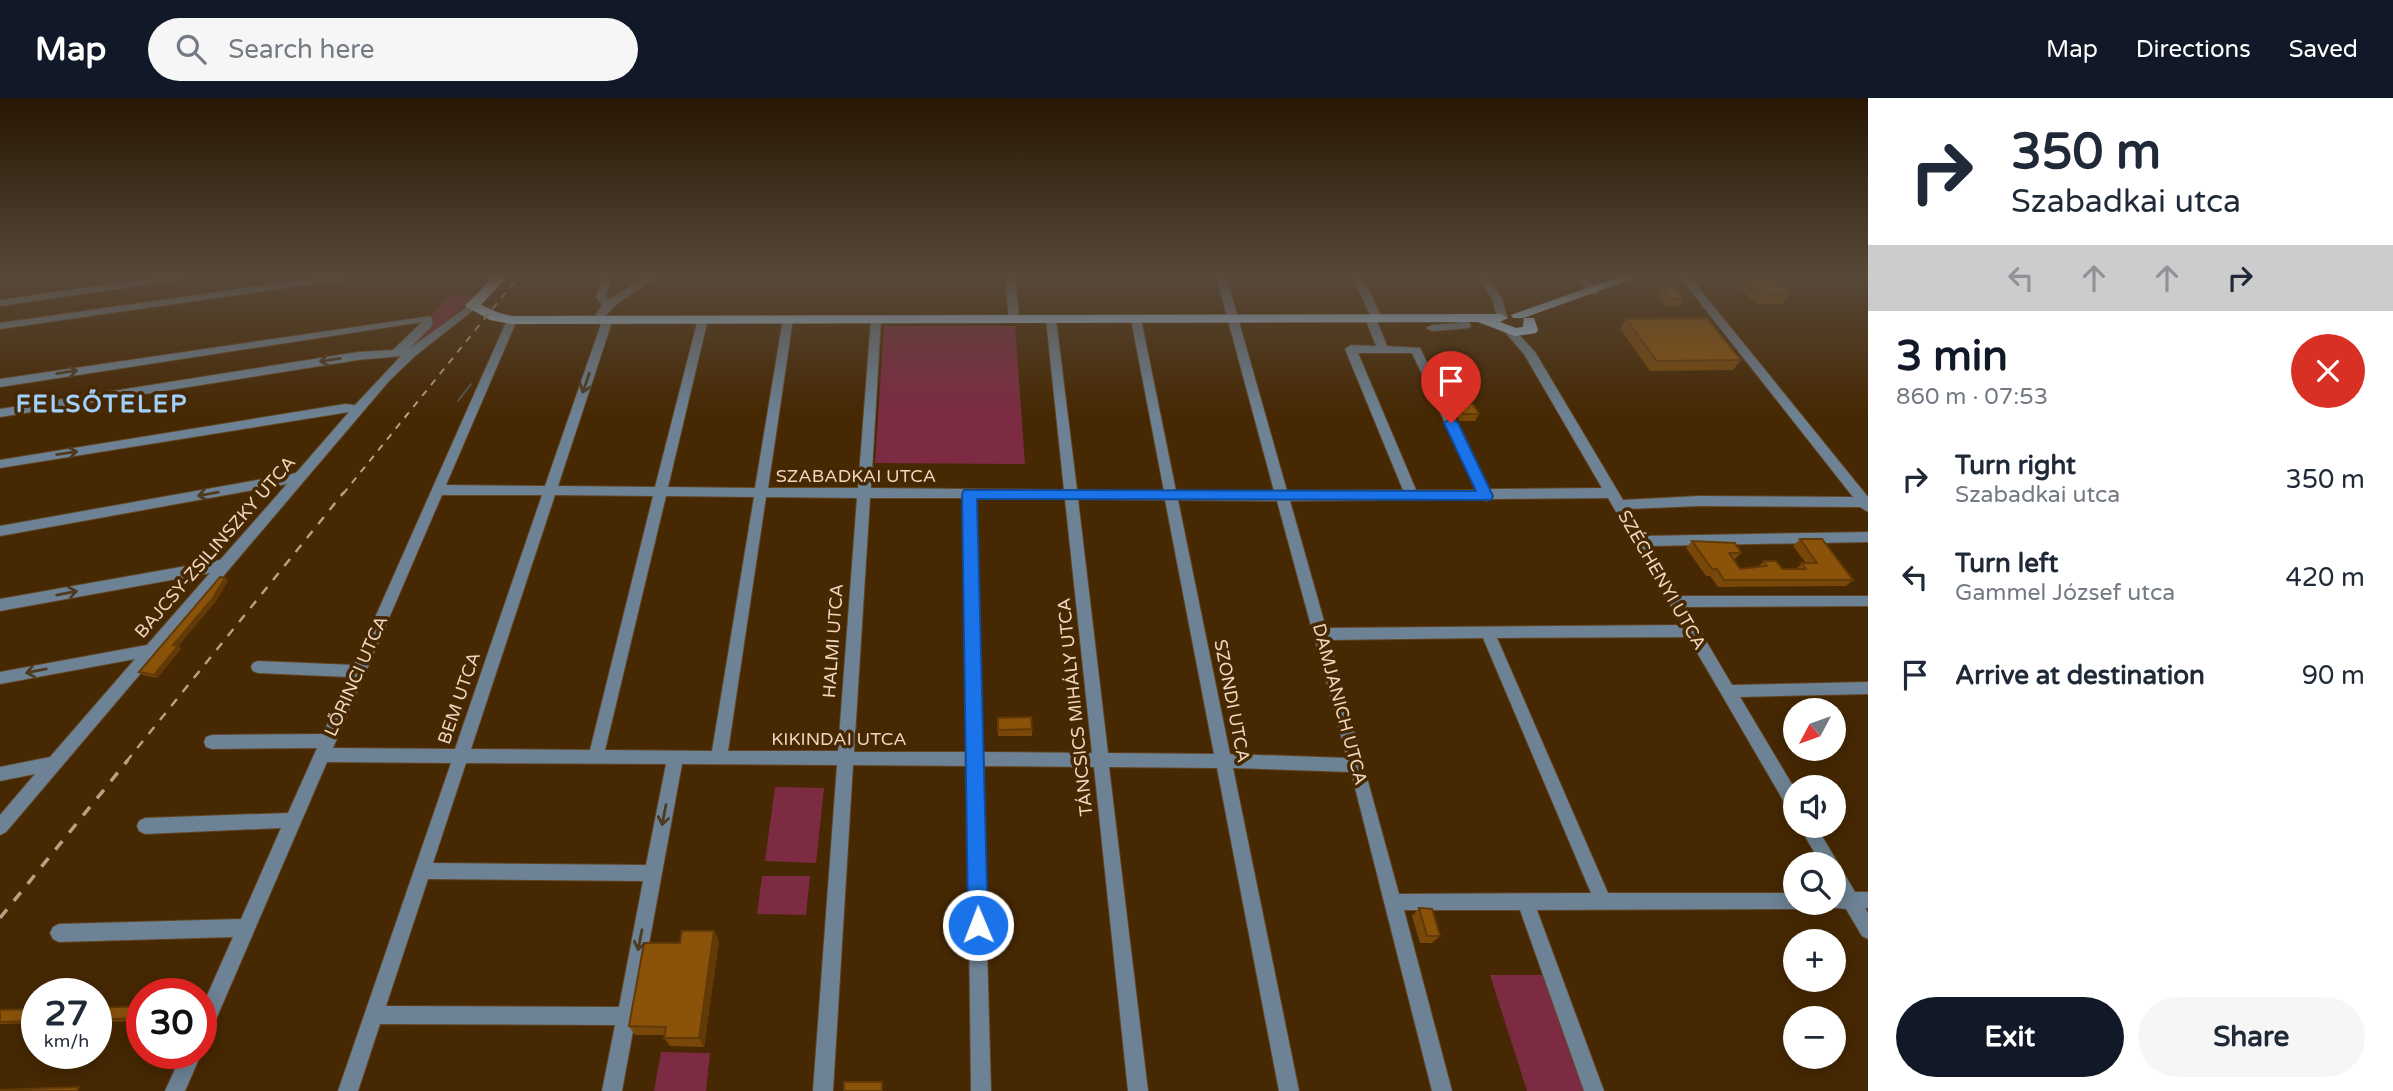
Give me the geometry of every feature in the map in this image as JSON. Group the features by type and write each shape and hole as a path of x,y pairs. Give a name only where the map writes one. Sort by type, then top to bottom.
{"street":[{"path":"0,326 26,322"},
{"path":"0,383 390,322"},
{"path":"398,351 427,322"},
{"name":"BAJCSY-ZSILINSZKY UTCA","path":"0,827 392,370 451,322"},
{"name":"LŐRINCI UTCA","path":"217,994 511,322"},
{"name":"BEM UTCA","path":"348,1091 550,491 602,322"},
{"path":"596,756 702,322"},
{"path":"719,757 787,322"},
{"name":"HALMI UTCA","path":"823,1091 876,322"},
{"name":"TÁNCSICS MIHÁLY UTCA","path":"1051,322 1138,1091"},
{"name":"SZONDI UTCA","path":"1137,322 1289,1091"},
{"name":"DAMJANICH UTCA","path":"1233,322 1357,765 1442,1091"},
{"path":"1374,322 1383,350"},
{"path":"1432,328 1465,326 1465,322"},
{"name":"SZÉCHENYI UTCA","path":"1513,322 1783,785"},
{"path":"1721,322 1866,503"},
{"path":"1412,496 1351,349 1416,350 1486,496"},
{"path":"0,413 398,351 411,353"},
{"path":"0,464 345,408 358,409"},
{"path":"0,531 300,477"},
{"name":"SZABADKAI UTCA","path":"437,491 1486,496 1866,503"},
{"path":"969,494 981,1091"},
{"path":"1640,541 1868,537"},
{"path":"0,605 224,565"},
{"path":"1674,602 1868,601"},
{"path":"1321,634 1691,631"},
{"path":"1487,632 1604,901"},
{"path":"0,678 152,650"},
{"path":"258,667 358,671"},
{"path":"1727,691 1868,688"},
{"name":"KIKINDAI UTCA","path":"212,742 460,755 1224,761 1357,765"},
{"path":"612,1091 675,757"},
{"path":"0,774 55,763"},
{"path":"145,826 293,820"},
{"path":"423,871 653,873"},
{"path":"1392,902 1783,901"},
{"path":"1851,901 1868,930"},
{"path":"1525,903 1594,1091"},
{"path":"59,933 246,928"},
{"path":"374,1015 626,1016"},
{"path":"175,1091 185,1069"}],"shaded area":[{"path":"430,322 444,322 409,350 406,345"},
{"path":"884,326 1015,326 1025,464 875,463"},
{"path":"775,787 824,788 816,863 765,861"},
{"path":"762,876 810,876 806,915 757,914"},
{"path":"1490,975 1547,975 1590,1091 1527,1091"},
{"path":"661,1052 710,1053 706,1091 654,1091"}],"building":[{"path":"1628,322 1711,322 1741,360 1657,361"},
{"path":"1458,404 1473,404 1479,414 1463,414"},
{"path":"1800,539 1822,539 1853,580 1724,580 1717,569 1712,569 1692,541 1735,543 1741,553 1729,553 1740,569 1767,566 1764,561 1776,561 1782,569 1806,569 1802,563 1817,563"},
{"path":"220,577 225,578 213,598 173,645 178,646 154,675 139,672"},
{"path":"1031,717 1032,729 998,730 998,718"},
{"path":"1419,908 1432,909 1440,936 1427,936"},
{"path":"682,931 714,931 699,1038 664,1038 666,1027 629,1026 644,943 680,943"},
{"path":"112,1007 126,1007 126,1019 112,1019"},
{"path":"21,1009 21,1021 0,1022 0,1010"},
{"path":"844,1082 882,1082 882,1091 844,1091"},
{"path":"79,1087 77,1091 0,1091 0,1090"}],"waterway":[{"path":"458,401 471,384"}],"railway":[{"path":"343,494 482,322"},
{"path":"126,762 344,492"},
{"path":"0,918 128,760"}],"district":[{"name":"FELSŐTELEP","path":"102,404"}],"route":[{"path":"978,925 969,494 1486,496 1451,423"}]}
